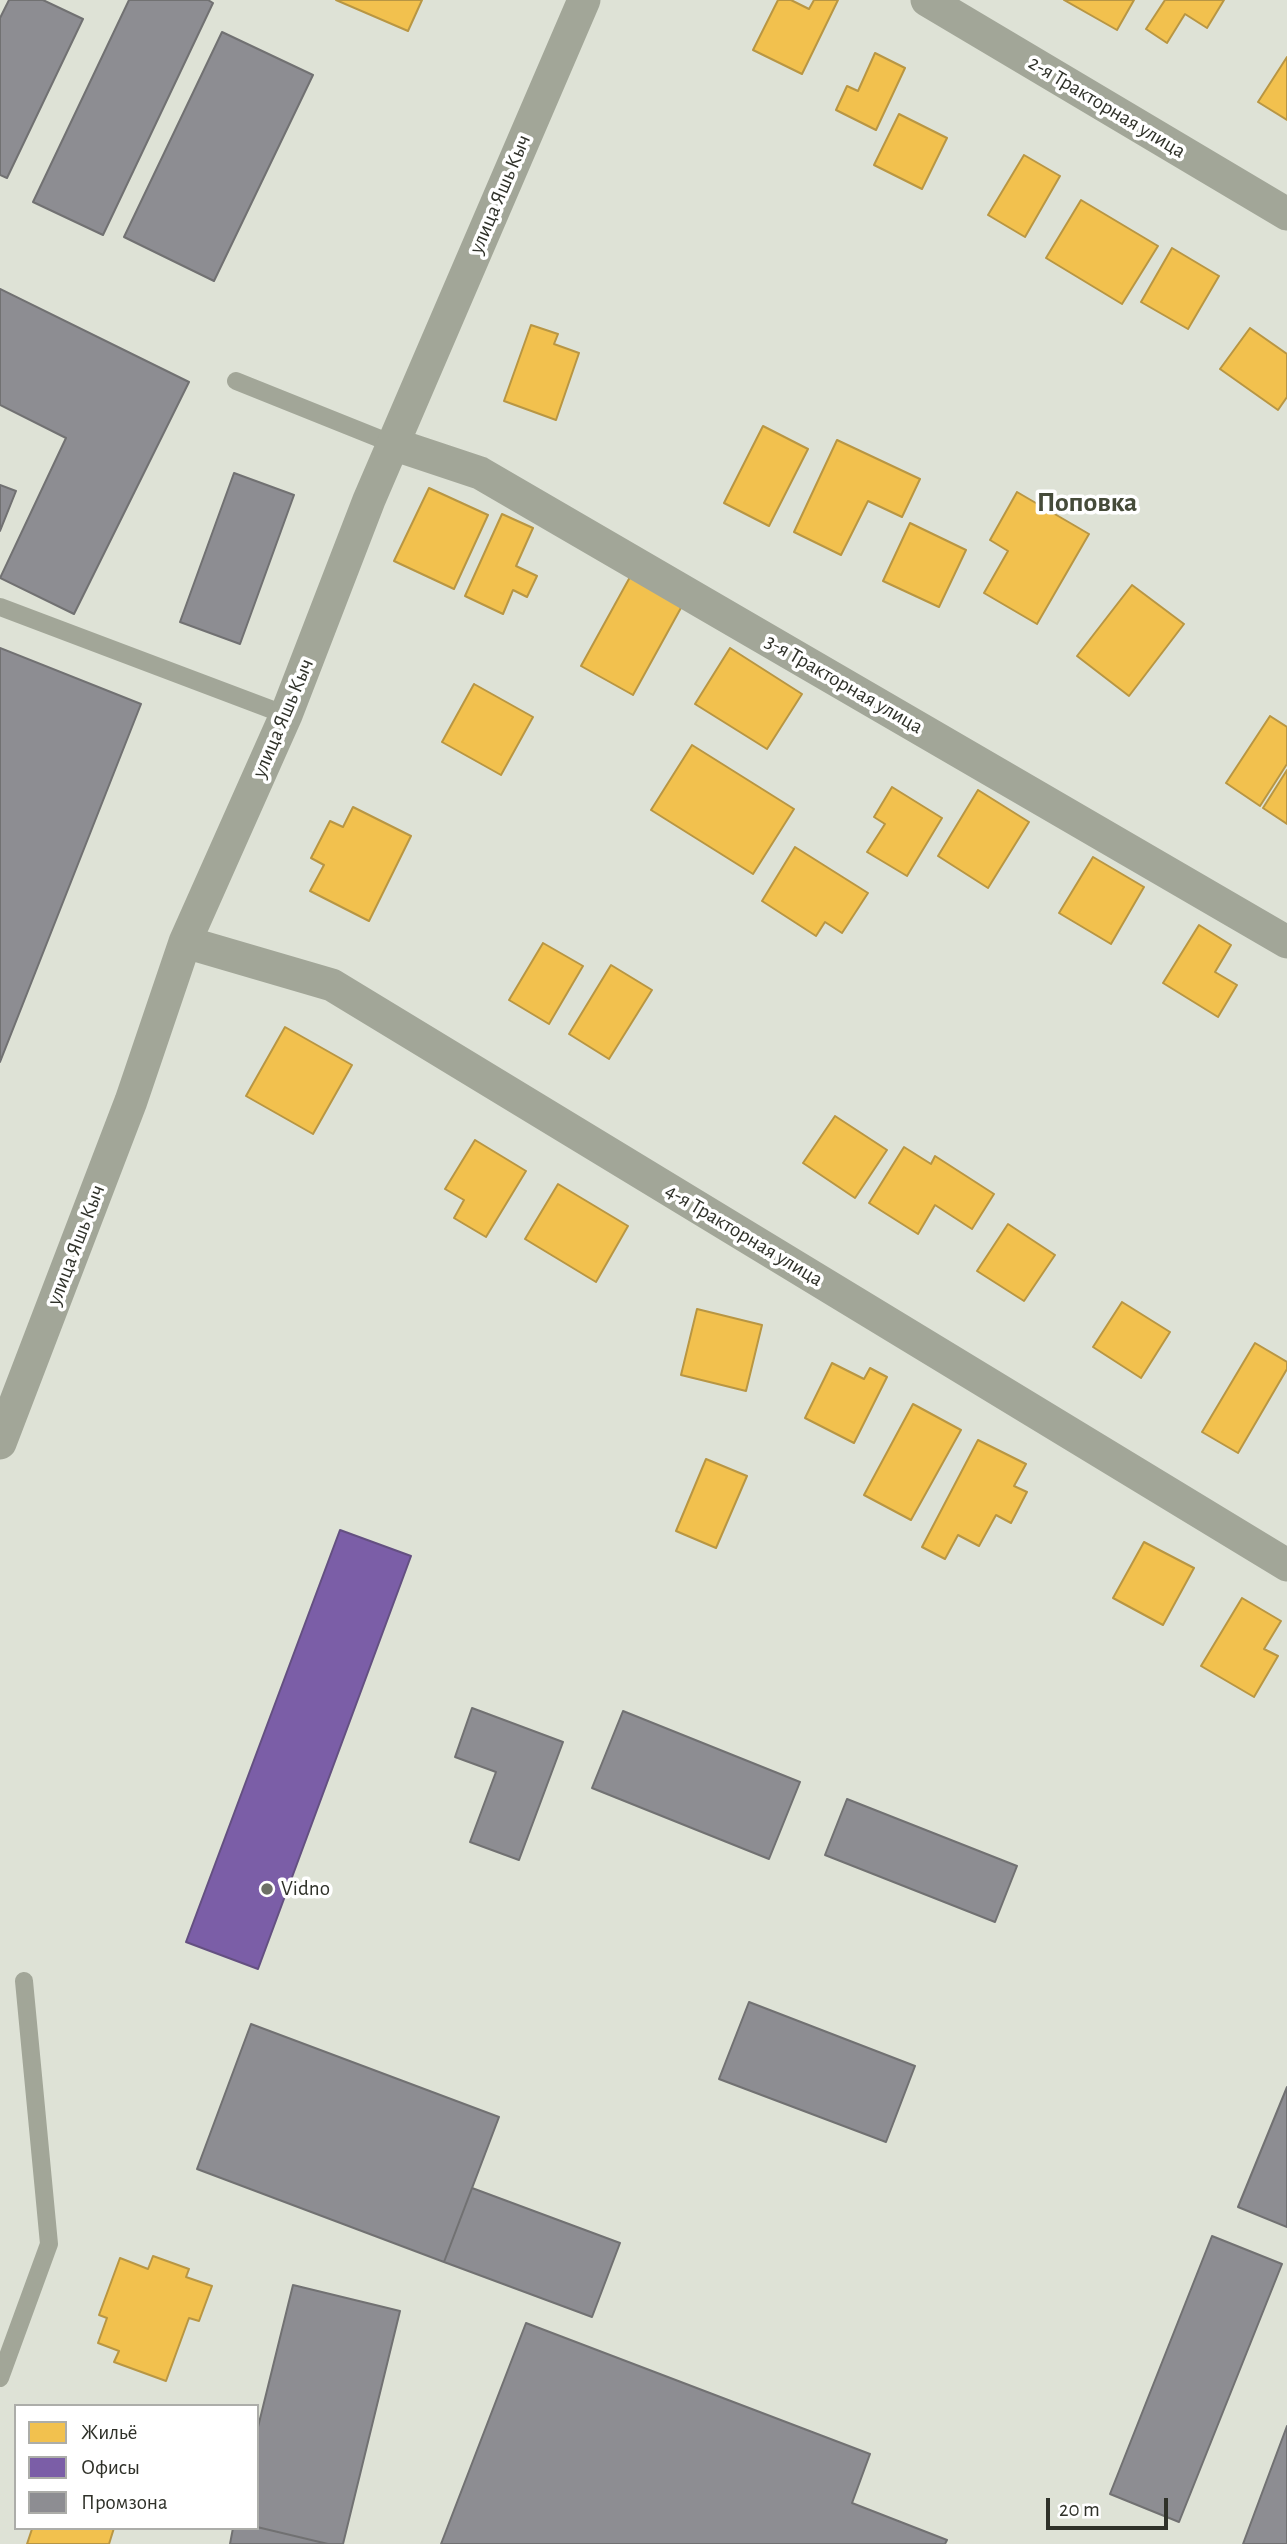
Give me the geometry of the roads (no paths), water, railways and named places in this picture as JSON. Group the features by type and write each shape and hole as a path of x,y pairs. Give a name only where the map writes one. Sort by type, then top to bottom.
{"street":[{"name":"улица Яшь Кыч","path":"0,1443 131,1101 185,942 286,715 393,443 584,0"},
{"name":"2-я Тракторная улица","path":"927,0 1287,214"},
{"name":"3-я Тракторная улица","path":"393,443 480,473 1287,942"},
{"name":"4-я Тракторная улица","path":"185,942 332,985 1287,1565"}],"lane":[{"path":"236,381 393,443"},
{"path":"0,607 286,715"},
{"path":"0,2378 49,2244 24,1981"}],"place":[{"name":"Vidno","path":"267,1889"}],"district":[{"name":"Поповка","path":"1087,503"}]}
